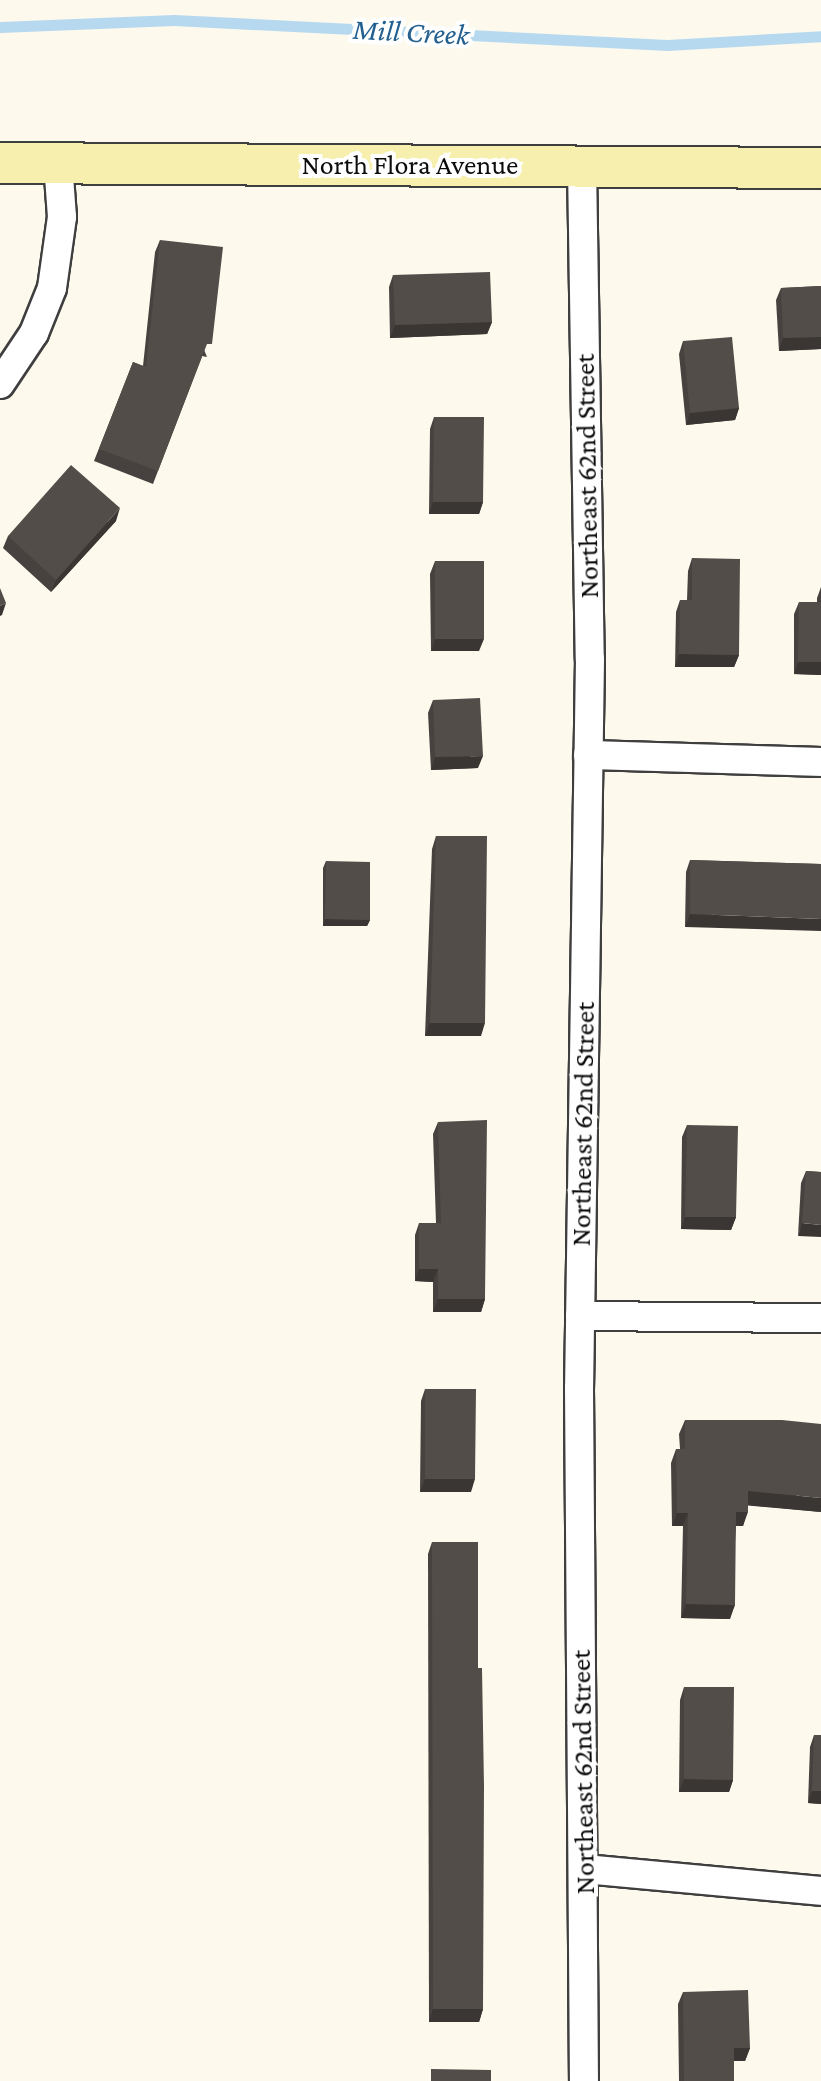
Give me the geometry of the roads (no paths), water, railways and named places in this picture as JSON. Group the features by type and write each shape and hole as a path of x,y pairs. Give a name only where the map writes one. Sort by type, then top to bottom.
{"street":[{"path":"0,384 34,333 52,288 62,217 58,162"},
{"name":"North Flora Avenue","path":"0,163 821,168"},
{"name":"Northeast 62nd Street","path":"582,166 588,755 580,1316 584,2081"},
{"path":"588,755 821,762"},
{"path":"580,1316 821,1318"},
{"path":"585,1869 821,1891"}],"waterway":[{"name":"Mill Creek","path":"0,27 174,20 667,45 821,36"}]}
